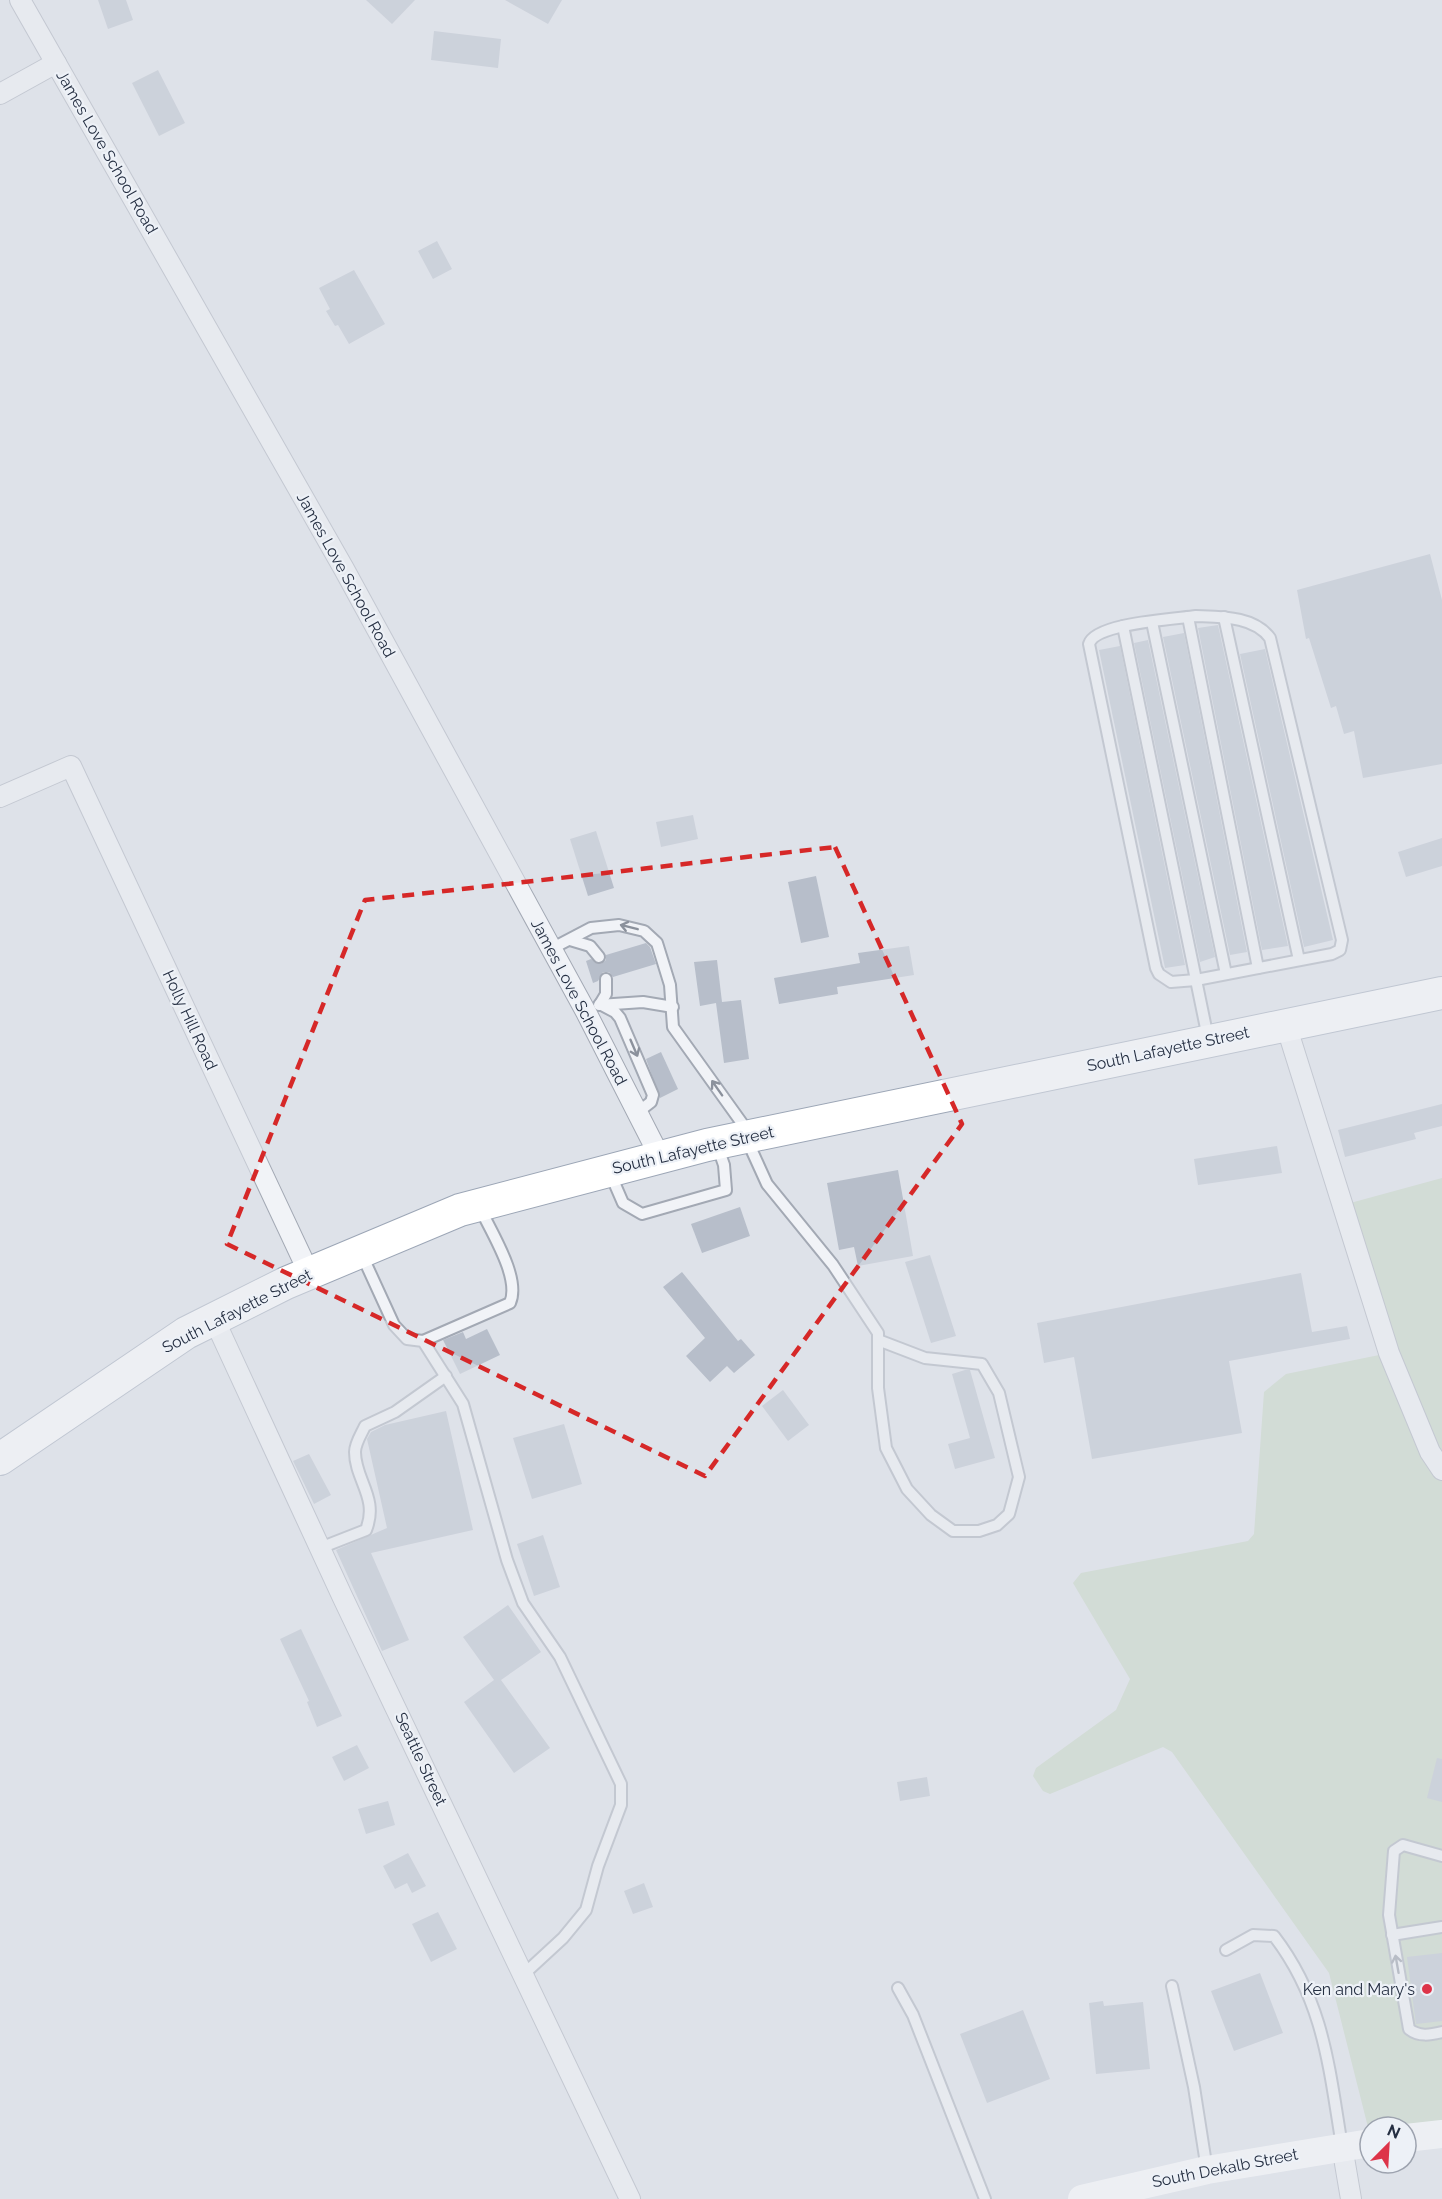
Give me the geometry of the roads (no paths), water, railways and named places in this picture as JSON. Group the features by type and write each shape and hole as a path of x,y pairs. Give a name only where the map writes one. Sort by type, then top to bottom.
{"main road":[{"name":"South Lafayette Street","path":"0,1459 106,1385 186,1333 309,1273 478,1205 738,1139 1442,993"},
{"path":"1418,2137 1442,2134"},
{"name":"South Dekalb Street","path":"1082,2199 1207,2170 1358,2144"}],"street":[{"name":"James Love School Road","path":"20,0 344,569 551,949 593,1008 660,1157"},
{"path":"0,94 56,63"},
{"name":"Holly Hill Road","path":"0,797 71,766 309,1273"},
{"path":"1286,1025 1389,1353 1430,1452 1442,1470"},
{"name":"Seattle Street","path":"214,1319 320,1548 630,2199"},
{"path":"1342,2146 1351,2199"}],"lane":[{"path":"1188,617 1258,968"},
{"path":"1188,617 1224,617 1258,626 1270,638 1342,946 1337,951 1299,960 1196,980 1171,982 1159,974 1156,968 1089,650 1091,638 1096,634 1123,626 1188,617"},
{"path":"1224,617 1299,960"},
{"path":"1152,622 1226,974"},
{"path":"1123,626 1208,1041"},
{"path":"551,949 591,927 618,925 644,931 657,943 673,1007 673,1027 767,1184 833,1265 878,1333 878,1340 878,1388 886,1448 907,1489 931,1515 953,1531 979,1531 997,1526 1009,1514 1018,1477 999,1393 982,1364 925,1358 878,1340"},
{"path":"570,940 590,946 599,957"},
{"path":"593,1008 606,994 606,979"},
{"path":"593,1008 643,1002 673,1007"},
{"path":"593,1008 615,1012 620,1018 653,1095 651,1102 638,1112"},
{"path":"609,1170 623,1203 642,1214 726,1190 723,1164 738,1139"},
{"path":"360,1252 394,1325 406,1339 423,1341 510,1303 514,1294 513,1280 478,1205"},
{"path":"423,1341 463,1404 507,1560 523,1603 560,1657 621,1784 621,1805 598,1866 586,1910 563,1938 524,1974"},
{"path":"320,1548 366,1530 370,1520 369,1500 355,1452 365,1426 395,1413 446,1376"},
{"path":"1442,1856 1403,1845 1394,1851 1389,1915 1408,2028 1414,2033 1426,2035 1442,2032"},
{"path":"1392,1935 1442,1927"},
{"path":"1226,1950 1253,1935 1274,1936 1295,1962 1323,2032 1342,2146"},
{"path":"1172,1986 1194,2087 1207,2170"},
{"path":"898,1988 913,2015 985,2199"}],"place":[{"name":"Ken and Mary's","path":"1427,1989"}]}
